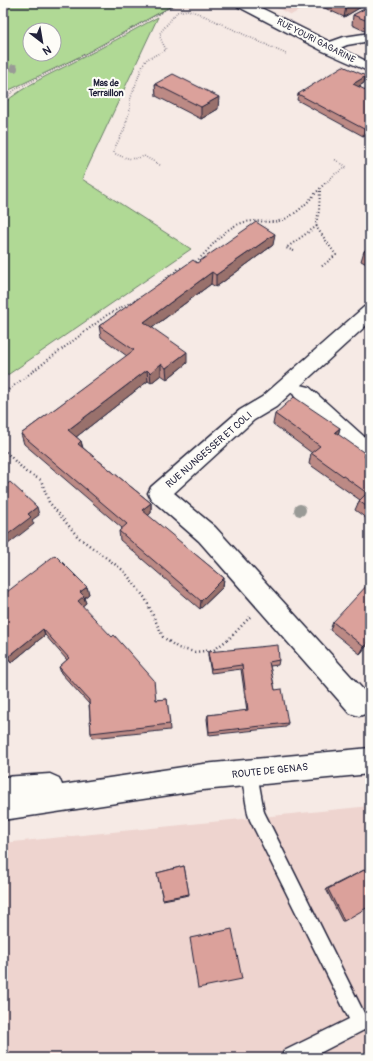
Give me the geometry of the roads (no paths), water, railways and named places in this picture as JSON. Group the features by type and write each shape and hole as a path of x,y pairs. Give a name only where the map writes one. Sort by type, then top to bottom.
{"street":[{"name":"RUE YOURI GAGARINE","path":"241,3 370,68"},
{"path":"328,48 344,41 370,36"},
{"name":"RUE NUNGESSER ET COLI","path":"359,704 208,534 159,493 247,415 269,402 370,312"},
{"path":"302,392 370,454"},
{"name":"ROUTE DE GENAS","path":"3,807 203,777 370,760"},
{"name":"ROUTE DE GENAS","path":"3,790 171,782"}],"lane":[{"path":"249,773 256,814 360,1023 290,1058"}],"district":[{"name":"Mas de Terraillon","path":"106,88"}]}
